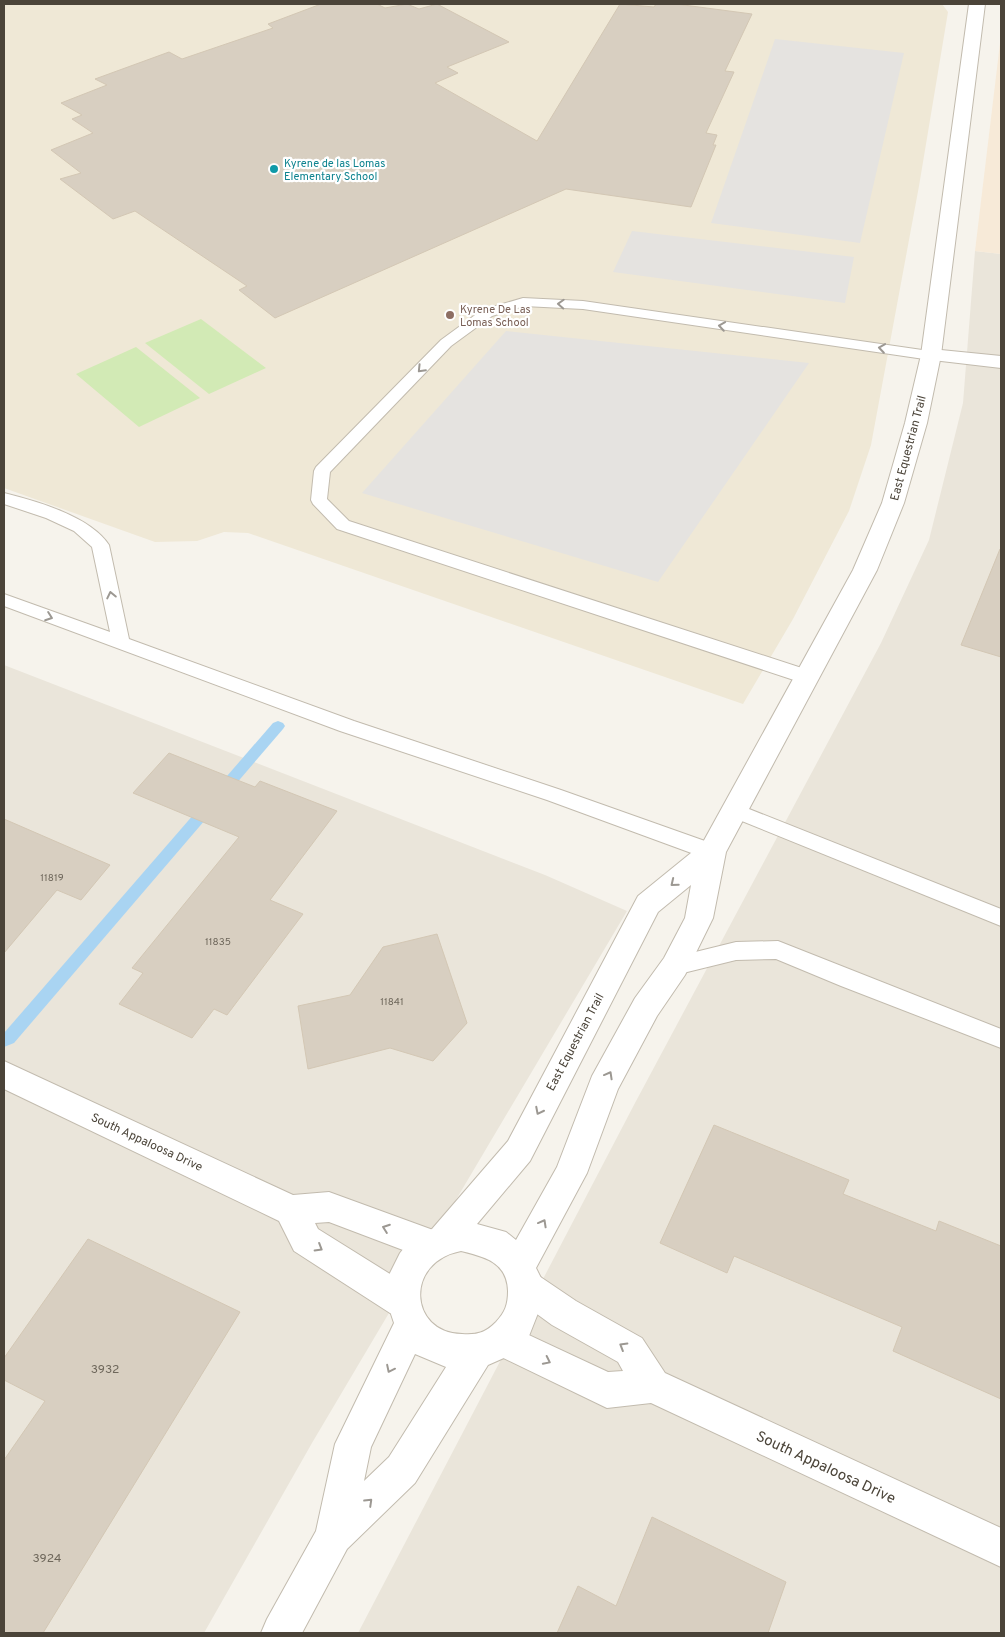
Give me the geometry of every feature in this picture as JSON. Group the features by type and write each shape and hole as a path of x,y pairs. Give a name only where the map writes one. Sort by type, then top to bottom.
{"street":[{"name":"East Equestrian Trail","path":"523,1276 571,1174 603,1086 646,1007 675,966 699,918 712,852 865,570 894,503 916,423 931,355 977,4"},
{"path":"931,355 1001,362"},
{"name":"East Equestrian Trail","path":"438,1242 519,1151 648,904 712,852"},
{"name":"South Appaloosa Drive","path":"4,1074 291,1210 329,1207 438,1242"},
{"path":"281,1633 334,1536 353,1444 407,1313 404,1285 410,1269 419,1255 438,1242 461,1236 478,1236 495,1242 509,1252 523,1276 564,1313 630,1350 652,1385 607,1390 489,1346 457,1353 439,1348 423,1338 407,1313 306,1240 291,1210"},
{"path":"334,1536 402,1470 489,1346 517,1326 525,1308 523,1276"},
{"name":"South Appaloosa Drive","path":"652,1385 1001,1548"}],"lane":[{"path":"807,677 343,525 319,500 322,471 446,343 488,313 523,302 583,305 931,355"},
{"path":"4,498 52,514 80,527 100,544 121,643"},
{"path":"4,600 347,726 554,795 712,852"},
{"path":"734,810 1001,918"},
{"path":"675,966 736,951 778,950 849,980 1001,1039"}],"shaded area":[{"name":"Kyrene De Las Lomas School","path":"4,4 942,4 948,12 919,186 871,445 849,511 793,619 743,704 248,533 224,532 197,541 155,542 4,488"},
{"path":"1001,35 1001,254 975,251"},
{"path":"775,39 904,53 860,243 711,223"},
{"path":"632,231 854,257 845,303 613,272"},
{"path":"975,251 1001,254 1001,1633 358,1633 635,1103 881,643 929,540 963,403"},
{"path":"506,331 809,363 658,582 362,493"},
{"path":"4,665 545,875 627,911 312,1443 204,1633 4,1633"}],"green space":[{"path":"201,319 266,368 209,394 145,343"},
{"path":"136,347 200,398 139,427 76,374"}],"building":[{"name":"Kyrene de las Lomas Elementary School","path":"321,4 377,4 385,8 407,4 419,9 437,4 509,42 447,67 458,73 435,83 537,141 620,4 654,7 656,4 676,4 752,14 725,71 734,72 706,133 717,135 713,145 716,145 691,207 566,189 275,318 239,290 247,286 135,211 113,219 60,179 81,173 51,150 93,133 72,119 82,115 61,103 107,85 95,79 169,52 182,59 273,28 268,24"},
{"path":"1001,549 1001,657 961,645"},
{"path":"169,753 255,787 260,781 337,811 270,900 303,914 227,1015 214,1009 192,1038 119,1004 143,973 132,968 239,837 133,793"},
{"path":"4,819 110,865 81,900 57,890 4,953"},
{"path":"437,934 467,1023 433,1061 390,1048 308,1069 298,1006 350,995 383,947"},
{"path":"714,1125 849,1180 843,1194 936,1231 939,1221 1001,1246 1001,1399 893,1351 902,1327 734,1256 727,1273 660,1243"},
{"path":"88,1239 240,1312 43,1633 4,1633 4,1460 45,1401 4,1380 4,1358"},
{"path":"652,1517 786,1582 768,1633 557,1633 578,1586 616,1606"}],"waterway":[{"path":"4,1041 9,1038 278,726"}],"place":[{"name":"Kyrene de las Lomas Elementary School","path":"274,169"},
{"name":"Kyrene De Las Lomas School","path":"450,315"}]}
